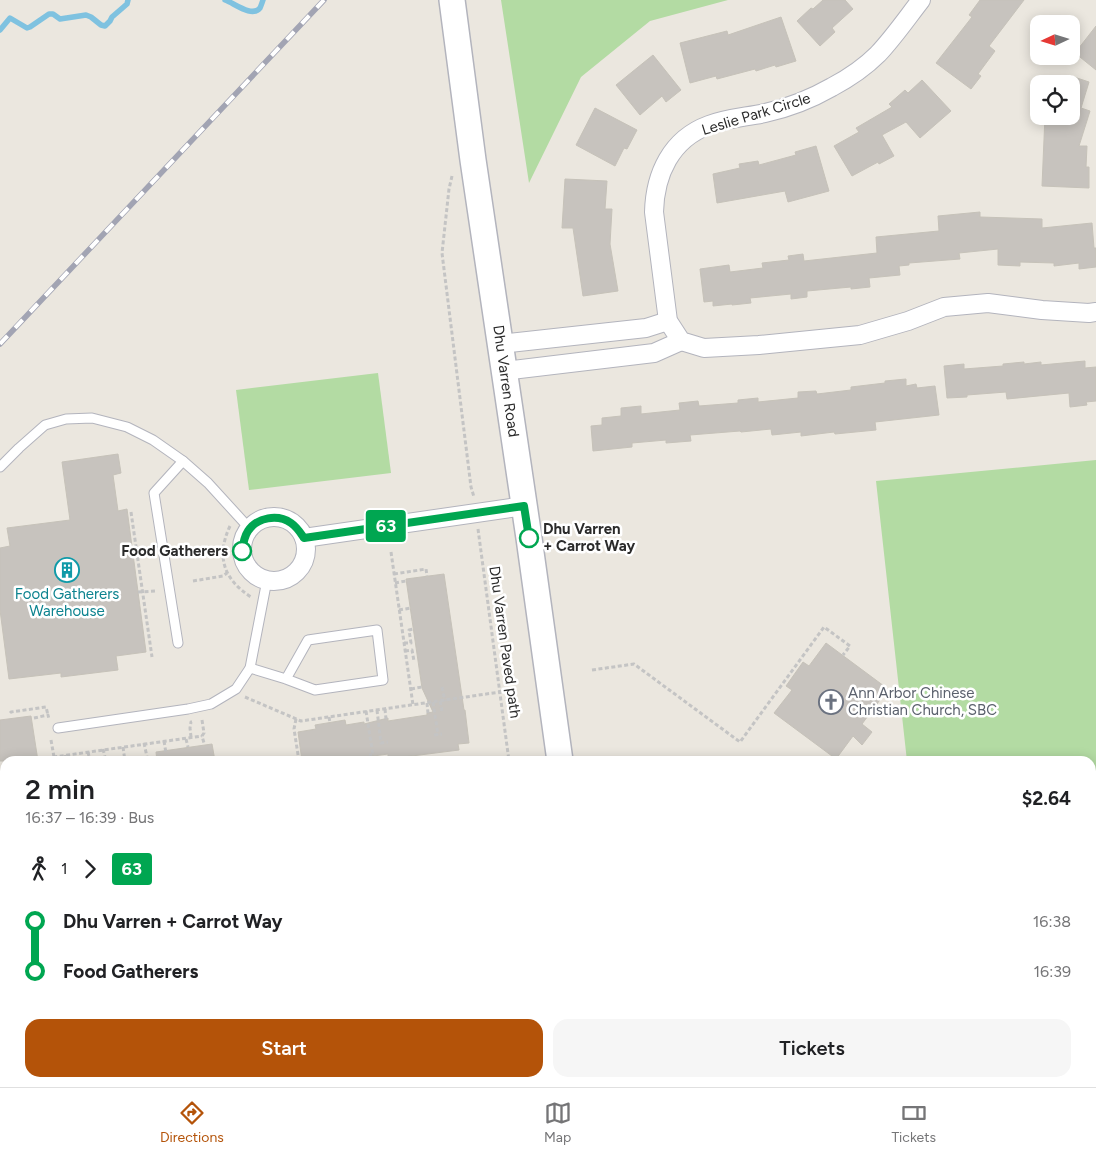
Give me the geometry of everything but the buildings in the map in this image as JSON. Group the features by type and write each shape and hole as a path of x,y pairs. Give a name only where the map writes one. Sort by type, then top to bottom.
{"main road":[{"name":"Dhu Varren Road","path":"452,0 473,160 559,756"}],"street":[{"name":"Leslie Park Circle","path":"681,341 668,321 654,212 654,197 657,184 668,158 687,138 707,126 790,106 809,99 845,80 878,54 921,0"},
{"path":"504,371 654,353 681,341 704,348 760,345 860,335 944,308 988,303 1042,310 1096,312"},
{"path":"500,344 646,328 668,321"},
{"path":"605,332 608,358"},
{"path":"304,538 524,506"},
{"path":"264,519 283,519 292,523 304,538 306,548 301,566 286,579 277,581 267,580 257,576 244,561 242,551 244,540 250,529 264,519"}],"lane":[{"path":"0,467 45,425 66,419 92,418 127,427 153,440 183,461 208,483 250,529"},
{"path":"178,643 154,493 183,461"},
{"path":"58,728 211,704 236,689 250,668 267,580"},
{"path":"250,668 315,690 383,680 377,630 308,640 286,679"}],"path":[{"path":"454,172 449,189 442,253 474,500"},
{"path":"131,512 152,657"},
{"path":"232,522 224,538 223,562 230,579 241,591 252,597"},
{"name":"Dhu Varren Paved path","path":"477,526 508,756"},
{"path":"391,552 413,705"},
{"path":"394,574 426,569 427,576"},
{"path":"193,581 223,576 227,573"},
{"path":"395,583 406,581"},
{"path":"138,592 160,590"},
{"path":"399,610 411,608"},
{"path":"592,670 634,664 740,742 824,627 850,646 843,655"},
{"path":"404,643 411,643 409,630 414,629"},
{"path":"405,651 412,650 416,661 407,662"},
{"path":"442,686 445,701"},
{"path":"411,689 422,688"},
{"path":"244,696 301,721 500,692"},
{"path":"433,702 438,735"},
{"path":"440,702 442,711"},
{"path":"427,703 428,712"},
{"path":"10,714 11,712 46,707 48,715"},
{"path":"385,709 386,719"},
{"path":"377,710 381,743 388,742"},
{"path":"366,711 373,754 369,755"},
{"path":"329,717 330,723"},
{"path":"296,719 294,729 298,756"},
{"path":"202,720 204,744"},
{"path":"191,722 191,737"},
{"path":"60,756 202,736"},
{"path":"186,738 188,748"},
{"path":"164,741 166,753"},
{"path":"144,743 147,756"},
{"path":"123,747 124,756"},
{"path":"103,749 105,756"},
{"path":"88,752 89,756"}],"green space":[{"path":"501,0 728,0 650,21 581,77 529,183"},
{"path":"378,373 391,473 249,490 236,390"},
{"path":"1096,460 1096,756 906,756 876,481"}],"waterway":[{"path":"0,30 10,18 27,28 49,14 53,14 60,19 86,15 105,26 127,4 128,0"},
{"path":"225,0 248,11 257,11 263,0"}],"railway":[{"path":"0,344 324,0"}],"bus line":[{"name":"63","path":"242,551 248,531 264,519 283,519 292,523 304,538 524,506 529,538"}],"place":[{"name":"Dhu Varren + Carrot Way","path":"529,538"},
{"name":"Food Gatherers","path":"242,551"},
{"name":"Food Gatherers Warehouse","path":"67,570"},
{"name":"Ann Arbor Chinese Christian Church, SBC","path":"831,702"}]}
